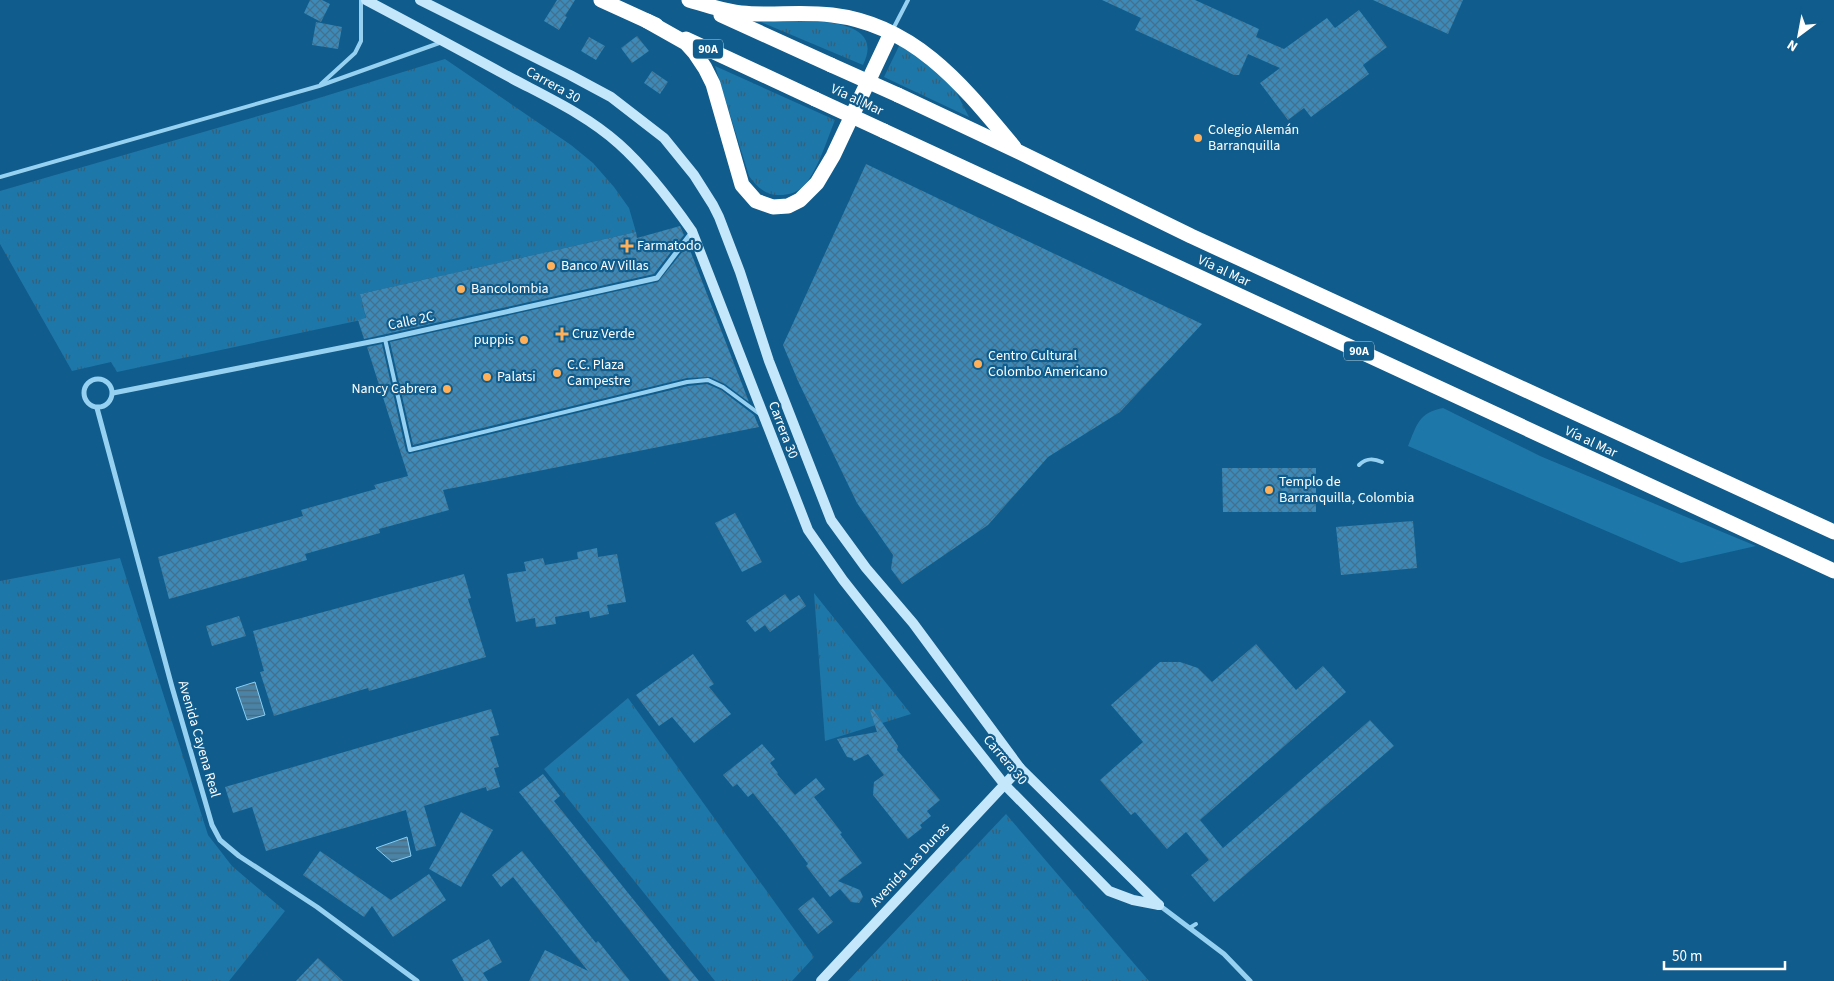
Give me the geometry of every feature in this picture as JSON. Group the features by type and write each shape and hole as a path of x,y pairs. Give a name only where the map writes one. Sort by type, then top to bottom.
{"highway":[{"name":"Vía al Mar","path":"601,0 1834,571"},
{"name":"Vía al Mar","path":"688,0 898,95 1200,240 1834,532"},
{"path":"688,0 740,13 833,15 870,24 891,32 917,47 944,68 977,102 1017,151"},
{"path":"647,21 686,43 695,53 713,84 742,185 756,201 773,207 788,206 800,200 817,183 833,156 891,32"}],"main road":[{"name":"Carrera 30","path":"366,0 560,104 596,126 620,145 643,168 692,231 808,530 843,580 1004,784 1109,891 1133,900 1159,905"},
{"name":"Carrera 30","path":"420,0 611,97 664,138 694,175 719,217 740,272 769,361 831,520 866,568 914,624 1020,768 1159,905"},
{"name":"Avenida Las Dunas","path":"821,981 1020,768"}],"street":[{"name":"Calle 2C","path":"112,393 385,339 657,278 692,231"},
{"path":"96,379 109,384 112,393 110,402 98,408 89,404 84,396 88,383 96,379"},
{"name":"Avenida Cayena Real","path":"98,408 172,687 212,825 220,840 239,856 317,907 417,981"},
{"name":"Carrera 30","path":"1159,905 1191,927 1224,954 1250,981"}],"lane":[{"path":"320,86 355,53 361,41 361,0"},
{"path":"891,32 908,0"},
{"path":"0,177 320,86 444,42"},
{"path":"385,339 410,450 687,382 708,380 723,387 764,417"},
{"path":"1359,465 1370,458 1382,462"},
{"path":"1191,927 1196,924"}],"green space":[{"path":"813,21 833,23 850,28 863,36 868,48 863,65 761,22"},
{"path":"900,44 919,55 953,86 969,117 884,77"},
{"path":"445,59 571,145 593,163 629,208 636,232 360,294 366,319 117,372 111,362 72,371 0,244 0,191 293,106"},
{"path":"715,66 835,120 812,174 807,182 797,191 786,195 770,194 758,187 749,176"},
{"path":"1443,408 1540,456 1756,546 1681,563 1408,446 1416,426 1423,417 1428,413"},
{"path":"120,558 208,835 232,866 285,911 229,981 0,981 0,581"},
{"path":"814,593 911,714 825,741"},
{"path":"628,698 814,957 792,981 715,981 544,769"},
{"path":"1006,814 1149,981 848,981"}],"shaded area":[{"path":"255,682 265,715 247,720 236,688"},
{"path":"407,837 411,856 392,862 376,848"}],"building":[{"path":"310,0 322,0 330,4 321,22 304,13"},
{"path":"557,0 575,0 559,30 544,21"},
{"path":"1102,0 1195,0 1259,29 1256,37 1284,49 1327,18 1335,28 1359,10 1387,47 1363,65 1369,74 1311,117 1304,108 1288,120 1260,83 1280,68 1248,54 1239,75 1234,75 1135,30 1141,18"},
{"path":"1373,0 1463,0 1448,34"},
{"path":"316,22 342,27 338,49 312,45"},
{"path":"637,36 649,51 632,63 621,48"},
{"path":"589,37 605,46 596,60 581,51"},
{"path":"652,71 668,82 660,94 644,83"},
{"name":"Centro Cultural Colombo Americano","path":"866,164 1202,324 1120,412 1048,457 988,525 902,584 891,569 893,555 857,503 798,381 783,345"},
{"path":"680,226 684,235 654,274 364,339 358,320 366,318 360,294 636,232 637,238"},
{"path":"688,245 749,402 725,384 710,377 687,378 413,445 390,342 658,282"},
{"path":"382,344 406,451 409,454 688,386 707,384 721,390 754,415 759,427 443,490 449,510 379,529 380,533 305,554 307,560 169,599 158,557 303,516 301,510 376,489 374,485 408,476 367,347"},
{"name":"Templo de Barranquilla, Colombia","path":"1222,468 1316,468 1316,512 1223,512"},
{"path":"735,513 762,562 742,572 715,523"},
{"path":"1413,521 1417,568 1341,575 1336,527"},
{"path":"597,548 598,557 617,554 626,602 607,605 609,614 590,618 589,611 555,617 556,624 536,627 535,618 516,622 507,574 526,571 524,562 543,558 545,565 578,559 577,552"},
{"path":"464,574 471,598 468,599 486,657 369,691 368,688 274,716 260,672 264,671 253,631"},
{"path":"785,594 790,601 799,595 806,606 770,632 765,625 755,632 746,621"},
{"path":"239,616 246,636 212,646 206,626"},
{"path":"1256,644 1296,690 1323,666 1346,692 1200,820 1223,848 1370,720 1394,746 1214,902 1191,875 1209,860 1186,832 1167,849 1135,812 1131,815 1100,780 1143,742 1111,705 1160,662 1180,662 1198,668 1212,682"},
{"path":"693,654 714,684 709,687 731,714 694,743 672,717 659,726 636,695"},
{"path":"491,709 499,735 490,737 499,767 494,768 500,787 487,791 486,787 424,806 436,846 416,851 406,810 266,851 252,807 233,813 225,787"},
{"path":"873,709 898,746 897,750 940,800 927,811 931,816 920,825 922,828 908,839 873,795 874,782 884,775 868,754 854,761 852,758 847,757 837,739 877,732 870,710"},
{"path":"762,744 775,759 770,763 777,774 795,795 816,778 825,789 814,797 862,863 838,881 860,890 863,897 859,903 851,902 840,889 830,897 806,866 808,864 786,834 753,793 748,797 737,784 733,787 723,775"},
{"path":"543,774 560,796 554,801 699,981 670,981 519,792"},
{"path":"461,812 493,830 461,887 429,869"},
{"path":"320,851 391,900 429,874 446,900 393,937 372,906 364,917 303,875"},
{"path":"522,851 596,943 598,941 630,981 529,981 545,950 588,971 513,877 501,887 492,875"},
{"path":"813,897 833,922 818,934 798,909"},
{"path":"489,939 502,962 483,973 488,981 464,981 452,960"},
{"path":"318,958 343,981 296,981"}],"place":[{"name":"Colegio Alemán Barranquilla","path":"1198,138"},
{"name":"Farmatodo","path":"627,246"},
{"name":"Banco AV Villas","path":"551,266"},
{"name":"Bancolombia","path":"461,289"},
{"name":"Cruz Verde","path":"562,334"},
{"name":"puppis","path":"524,340"},
{"name":"Centro Cultural Colombo Americano","path":"978,364"},
{"name":"C.C. Plaza Campestre","path":"557,373"},
{"name":"Palatsi","path":"487,377"},
{"name":"Nancy Cabrera","path":"447,389"},
{"name":"Templo de Barranquilla, Colombia","path":"1269,490"}]}
